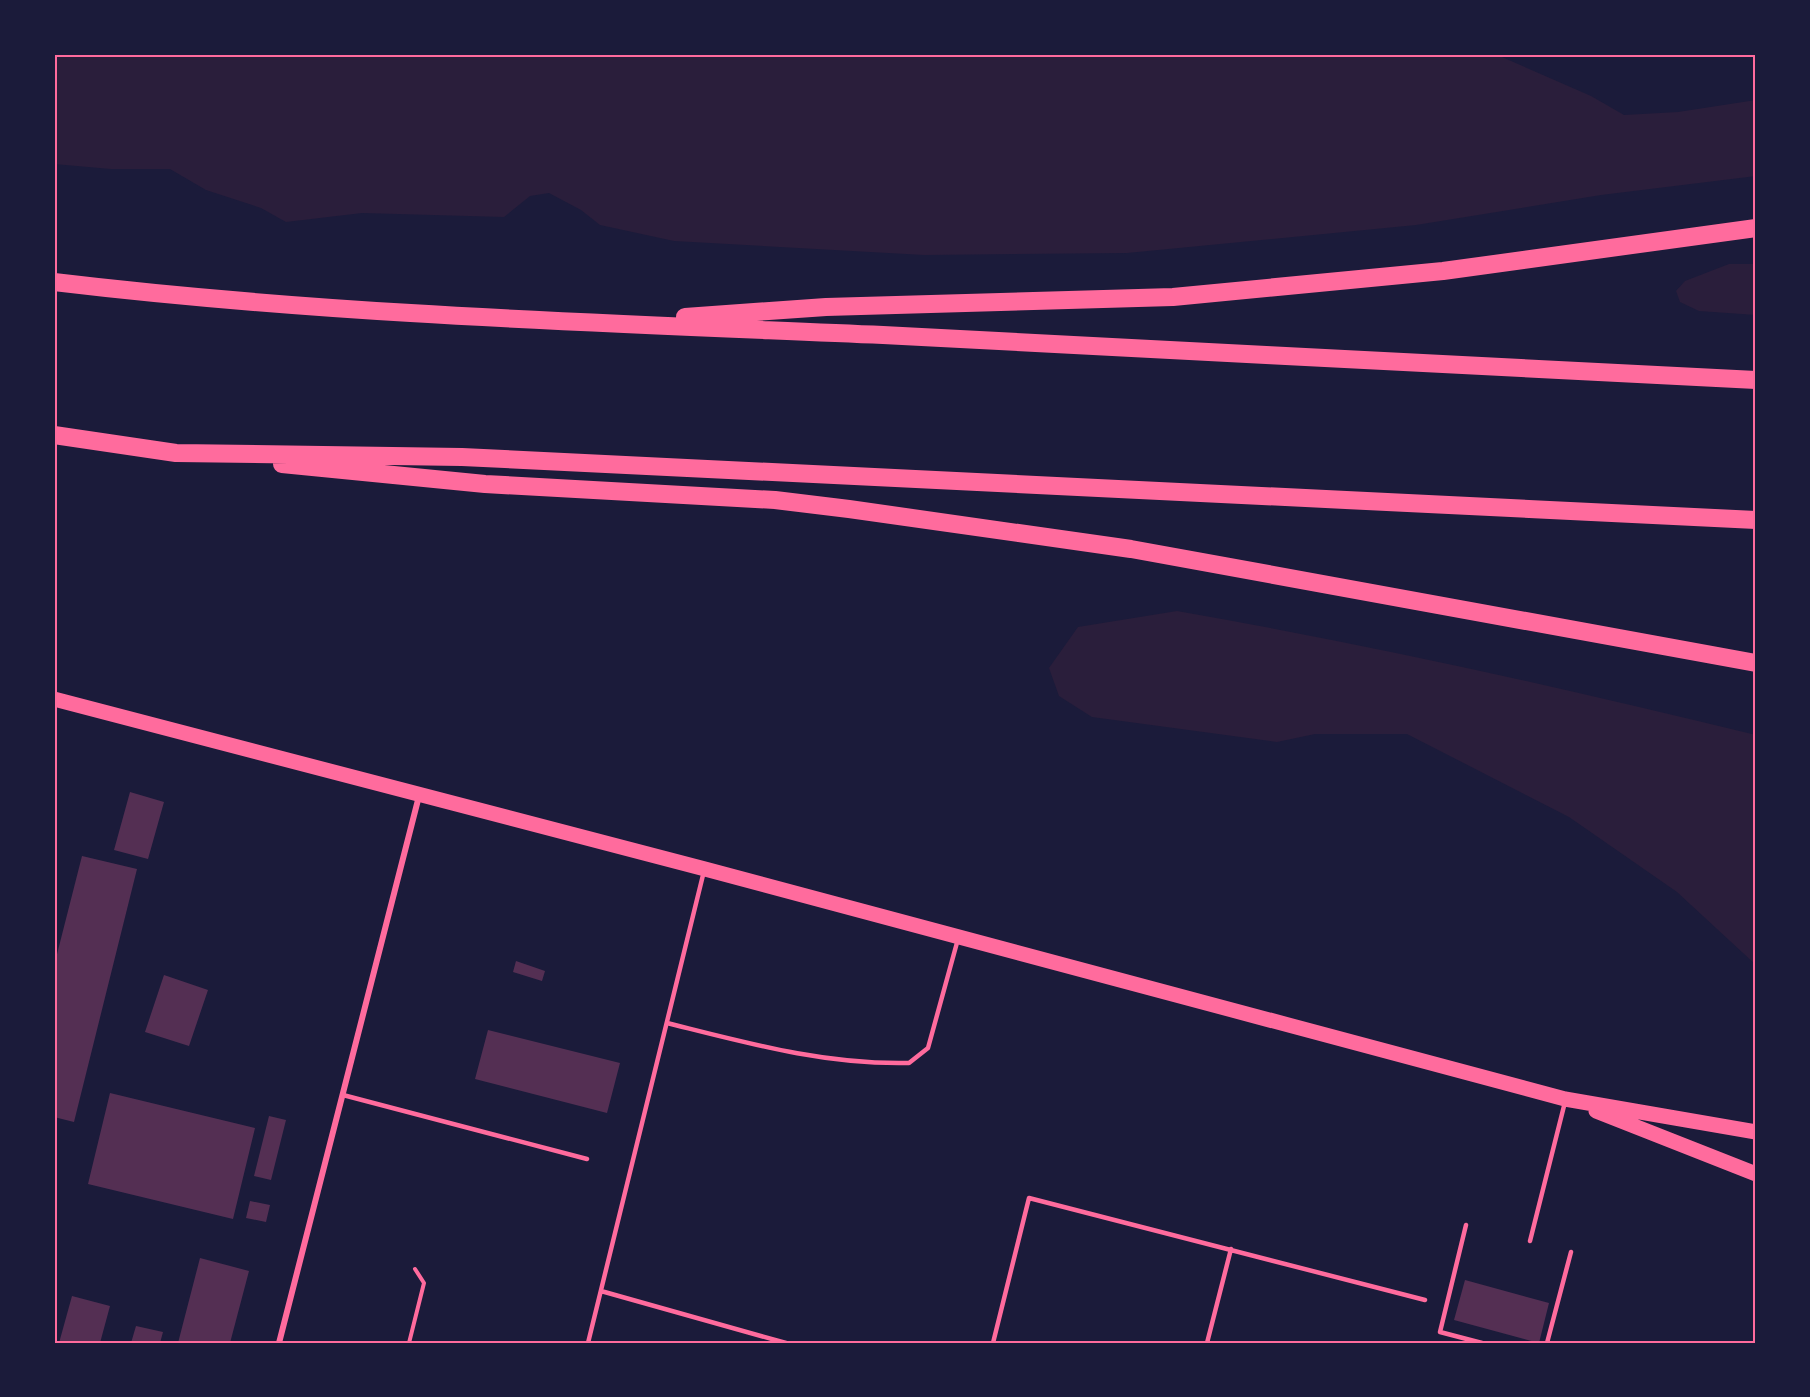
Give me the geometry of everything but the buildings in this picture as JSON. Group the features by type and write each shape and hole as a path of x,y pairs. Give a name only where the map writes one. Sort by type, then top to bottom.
{"highway":[{"path":"599,323 826,307 1173,297 1443,271 1756,228"},
{"path":"54,282 278,304 599,323 1333,356 1756,380"},
{"path":"54,435 176,453 484,484 775,500 849,509 1131,549 1756,663"},
{"path":"176,453 462,457 1756,520"}],"main road":[{"path":"54,699 959,936 1565,1099 1756,1132"},
{"path":"1565,1099 1756,1174"}],"street":[{"path":"279,1343 419,796"}],"lane":[{"path":"588,1343 705,869"},
{"path":"667,1023 808,1056 839,1061 909,1064 928,1048 959,936"},
{"path":"343,1095 587,1159"},
{"path":"1530,1241 1565,1099"},
{"path":"993,1343 1029,1198 1425,1300"},
{"path":"1466,1225 1440,1332 1482,1343"},
{"path":"1207,1343 1231,1249"},
{"path":"1547,1343 1571,1252"},
{"path":"601,1291 786,1343"}],"path":[{"path":"409,1343 424,1282 415,1269"}],"shaded area":[{"path":"1495,54 1591,96 1624,115 1678,112 1756,100 1756,176 1601,195 1416,225 1127,253 924,255 674,241 600,225 581,210 549,193 530,196 504,217 362,213 286,222 261,208 206,190 170,169 111,169 54,164 54,55"},
{"path":"1729,264 1756,264 1756,315 1699,311 1680,302 1676,291 1685,281"},
{"path":"1177,611 1468,668 1756,735 1756,965 1677,892 1569,817 1407,734 1315,734 1277,742 1092,717 1059,696 1049,668 1078,627"}]}
